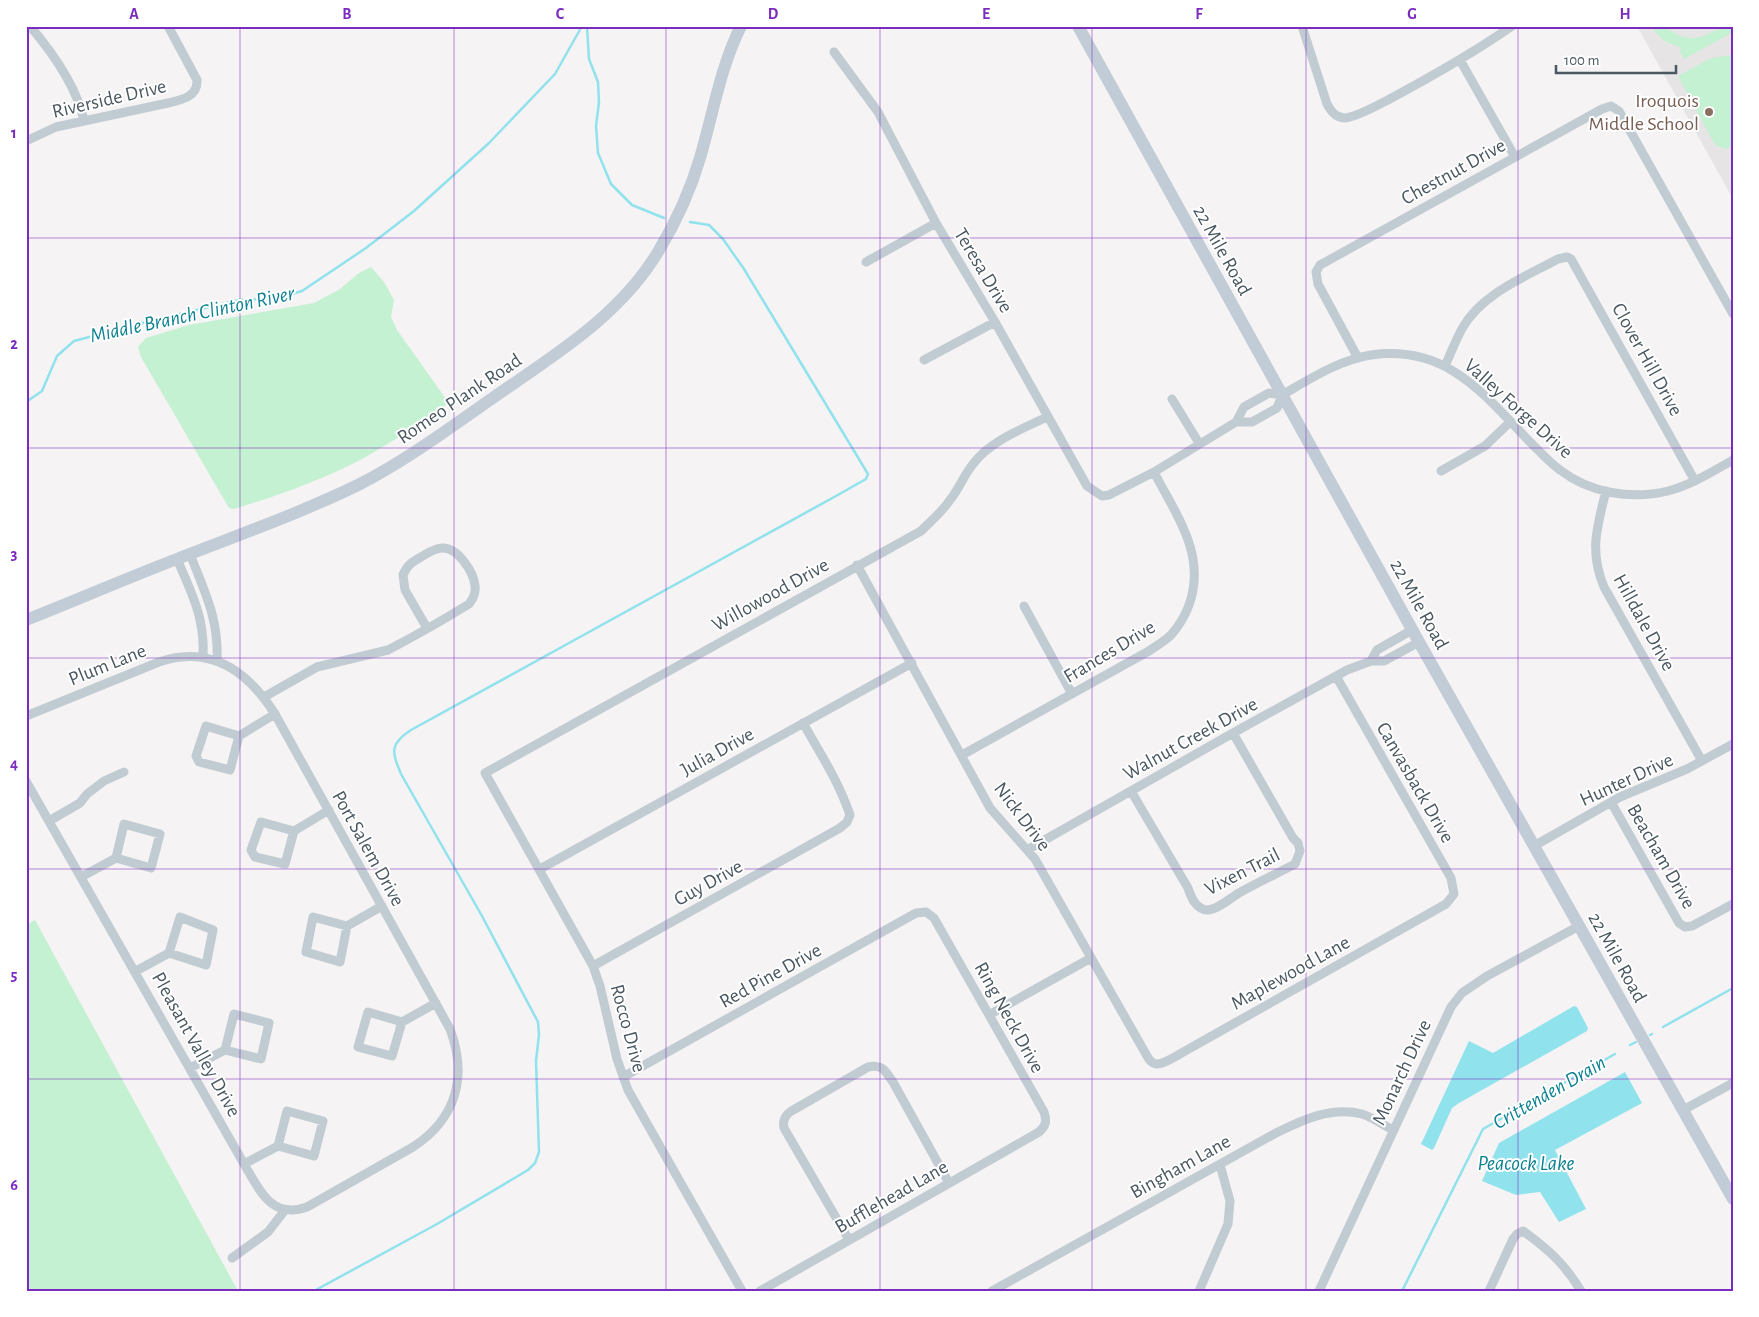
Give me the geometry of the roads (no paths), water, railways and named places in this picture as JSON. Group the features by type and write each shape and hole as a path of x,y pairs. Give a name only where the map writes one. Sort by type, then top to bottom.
{"street":[{"path":"30,26 55,58 76,98 84,120"},
{"name":"Riverside Drive","path":"26,141 56,127 176,101 189,96 196,87 195,76 168,26"},
{"name":"Romeo Plank Road","path":"26,620 336,495 384,470 419,448 584,334 610,311 639,278 656,256 680,214 700,157 724,66 741,26"},
{"name":"22 Mile Road","path":"1078,26 1412,630 1733,1198"},
{"path":"1302,26 1327,104 1331,112 1336,116 1348,118 1376,106 1460,60 1512,26"},
{"name":"Teresa Drive","path":"834,52 878,112 936,223 995,322 1086,486 1102,496 1109,496"},
{"path":"1460,60 1514,157"},
{"name":"Chestnut Drive","path":"1358,358 1318,284 1316,272 1320,265 1514,157 1602,109 1611,106 1620,111 1733,314"},
{"path":"866,262 936,223"},
{"name":"Clover Hill Drive","path":"1445,366 1463,326 1479,307 1500,291 1558,259 1567,257 1574,262 1695,481"},
{"path":"924,360 995,322"},
{"name":"Valley Forge Drive","path":"1236,422 1244,406 1269,393 1282,395 1321,373 1358,358 1371,355 1399,354 1414,356 1445,366 1468,380 1559,470 1581,483 1606,491 1631,495 1657,494 1680,488 1733,460"},
{"name":"Valley Forge Drive","path":"1109,496 1154,472 1236,422 1252,422 1278,408 1282,395"},
{"path":"1172,399 1199,444"},
{"name":"Willowood Drive","path":"484,773 920,530 933,520 950,500 974,463 986,451 1047,416"},
{"path":"1441,472 1485,446 1510,422"},
{"name":"Frances Drive","path":"962,755 1149,651 1171,635 1184,618 1196,577 1194,556 1188,538 1154,472"},
{"name":"Hilldale Drive","path":"1606,491 1594,540 1594,552 1599,575 1702,761"},
{"path":"264,697 317,668 388,650 469,604 474,598 475,586 458,553 448,548 433,550 410,563 405,570 403,584 426,628"},
{"path":"190,554 213,614 218,642 217,661"},
{"path":"177,559 202,621 203,657"},
{"name":"Nick Drive","path":"857,565 990,808 1035,859 1150,1060"},
{"path":"1024,606 1072,694"},
{"name":"Walnut Creek Drive","path":"1371,660 1377,650 1412,630"},
{"name":"Walnut Creek Drive","path":"1028,850 1336,676 1371,660 1384,662 1419,642"},
{"name":"Plum Lane","path":"26,716 159,662 181,657 203,657"},
{"name":"Port Salem Drive","path":"203,657 217,661 240,674 264,697 275,714 450,1029 459,1063 456,1087 448,1112 437,1128 426,1138 313,1204 299,1210 285,1210"},
{"name":"Julia Drive","path":"540,870 912,663"},
{"name":"Canvasback Drive","path":"1336,676 1451,878 1454,894 1446,904"},
{"path":"239,736 206,726 196,756 199,762 230,770 239,736 275,714"},
{"name":"Guy Drive","path":"593,966 840,828 847,822 850,815 847,805 831,772 803,723"},
{"name":"Vixen Trail","path":"1131,791 1188,888 1192,899 1199,907 1207,910 1217,907 1238,893 1295,864 1300,851 1298,843 1293,838 1234,733"},
{"name":"Hunter Drive","path":"1534,846 1611,802 1702,761 1733,744"},
{"path":"49,821 80,803 87,794 104,781 124,772"},
{"name":"Rocco Drive","path":"484,773 593,966 600,986 623,1078 742,1291"},
{"name":"Pleasant Valley Drive","path":"26,781 136,971 244,1164 264,1196 273,1205 285,1210"},
{"name":"Beacham Drive","path":"1611,802 1679,923 1685,927 1696,924 1733,904"},
{"path":"294,831 261,822 251,850 255,857 285,864 294,831 328,810"},
{"path":"81,877 116,858 152,868 160,834 124,824 116,858"},
{"name":"Maplewood Lane","path":"1150,1060 1160,1064 1165,1062 1446,904"},
{"path":"347,926 340,962 306,952 313,918 347,926 382,906"},
{"name":"Red Pine Drive","path":"623,1078 916,913 926,912 934,918"},
{"path":"136,971 169,954 206,965 213,930 180,917 169,954"},
{"name":"Ring Neck Drive","path":"934,918 1044,1112 1046,1124 1039,1132"},
{"name":"Monarch Drive","path":"1319,1291 1451,1007 1462,993 1487,976 1579,926"},
{"path":"989,1015 1091,958"},
{"path":"402,1022 368,1012 358,1047 392,1056 402,1022 436,1003"},
{"path":"190,1068 224,1050 261,1059 269,1022 234,1014 224,1050"},
{"path":"849,1240 786,1133 783,1123 790,1112 868,1067 878,1066 882,1068 892,1082 949,1183"},
{"path":"1683,1110 1733,1083"},
{"path":"244,1164 278,1146 314,1156 323,1121 287,1111 278,1146"},
{"name":"Bingham Lane","path":"992,1291 1305,1119 1333,1113 1363,1114 1393,1130"},
{"name":"Bufflehead Lane","path":"760,1291 1039,1132"},
{"path":"1199,1291 1228,1224 1230,1201 1220,1165"},
{"path":"232,1258 268,1232 285,1210"},
{"path":"1489,1291 1513,1239 1523,1231 1560,1261 1581,1291"}],"water":[{"path":"1574,1006 1577,1007 1588,1028 1587,1031 1459,1103 1452,1108 1434,1148 1432,1150 1421,1144 1469,1041 1493,1053"},
{"name":"Peacock Lake","path":"1625,1072 1642,1103 1555,1150 1586,1209 1559,1222 1540,1192 1516,1195 1482,1181 1499,1143"}],"waterway":[{"name":"Middle Branch Clinton River","path":"26,402 42,391 57,356 74,341 239,300 274,299 302,291 366,248 414,211 489,143 555,74 582,26"},
{"path":"587,26 589,59 598,82 599,102 596,126 598,153 611,184 632,205 664,218"},
{"path":"314,1291 437,1224 528,1170 535,1163 539,1152 536,1061 539,1035 538,1022 482,916 401,774 394,754 396,744 411,730 836,496 866,479 868,474 744,269 723,239 709,225 690,222"},
{"name":"Crittenden Drain","path":"1663,1027 1733,988"},
{"name":"Crittenden Drain","path":"1630,1045 1636,1042"},
{"name":"Crittenden Drain","path":"1402,1291 1483,1129 1615,1054"}],"place":[{"name":"Iroquois Middle School","path":"1709,112"}]}
